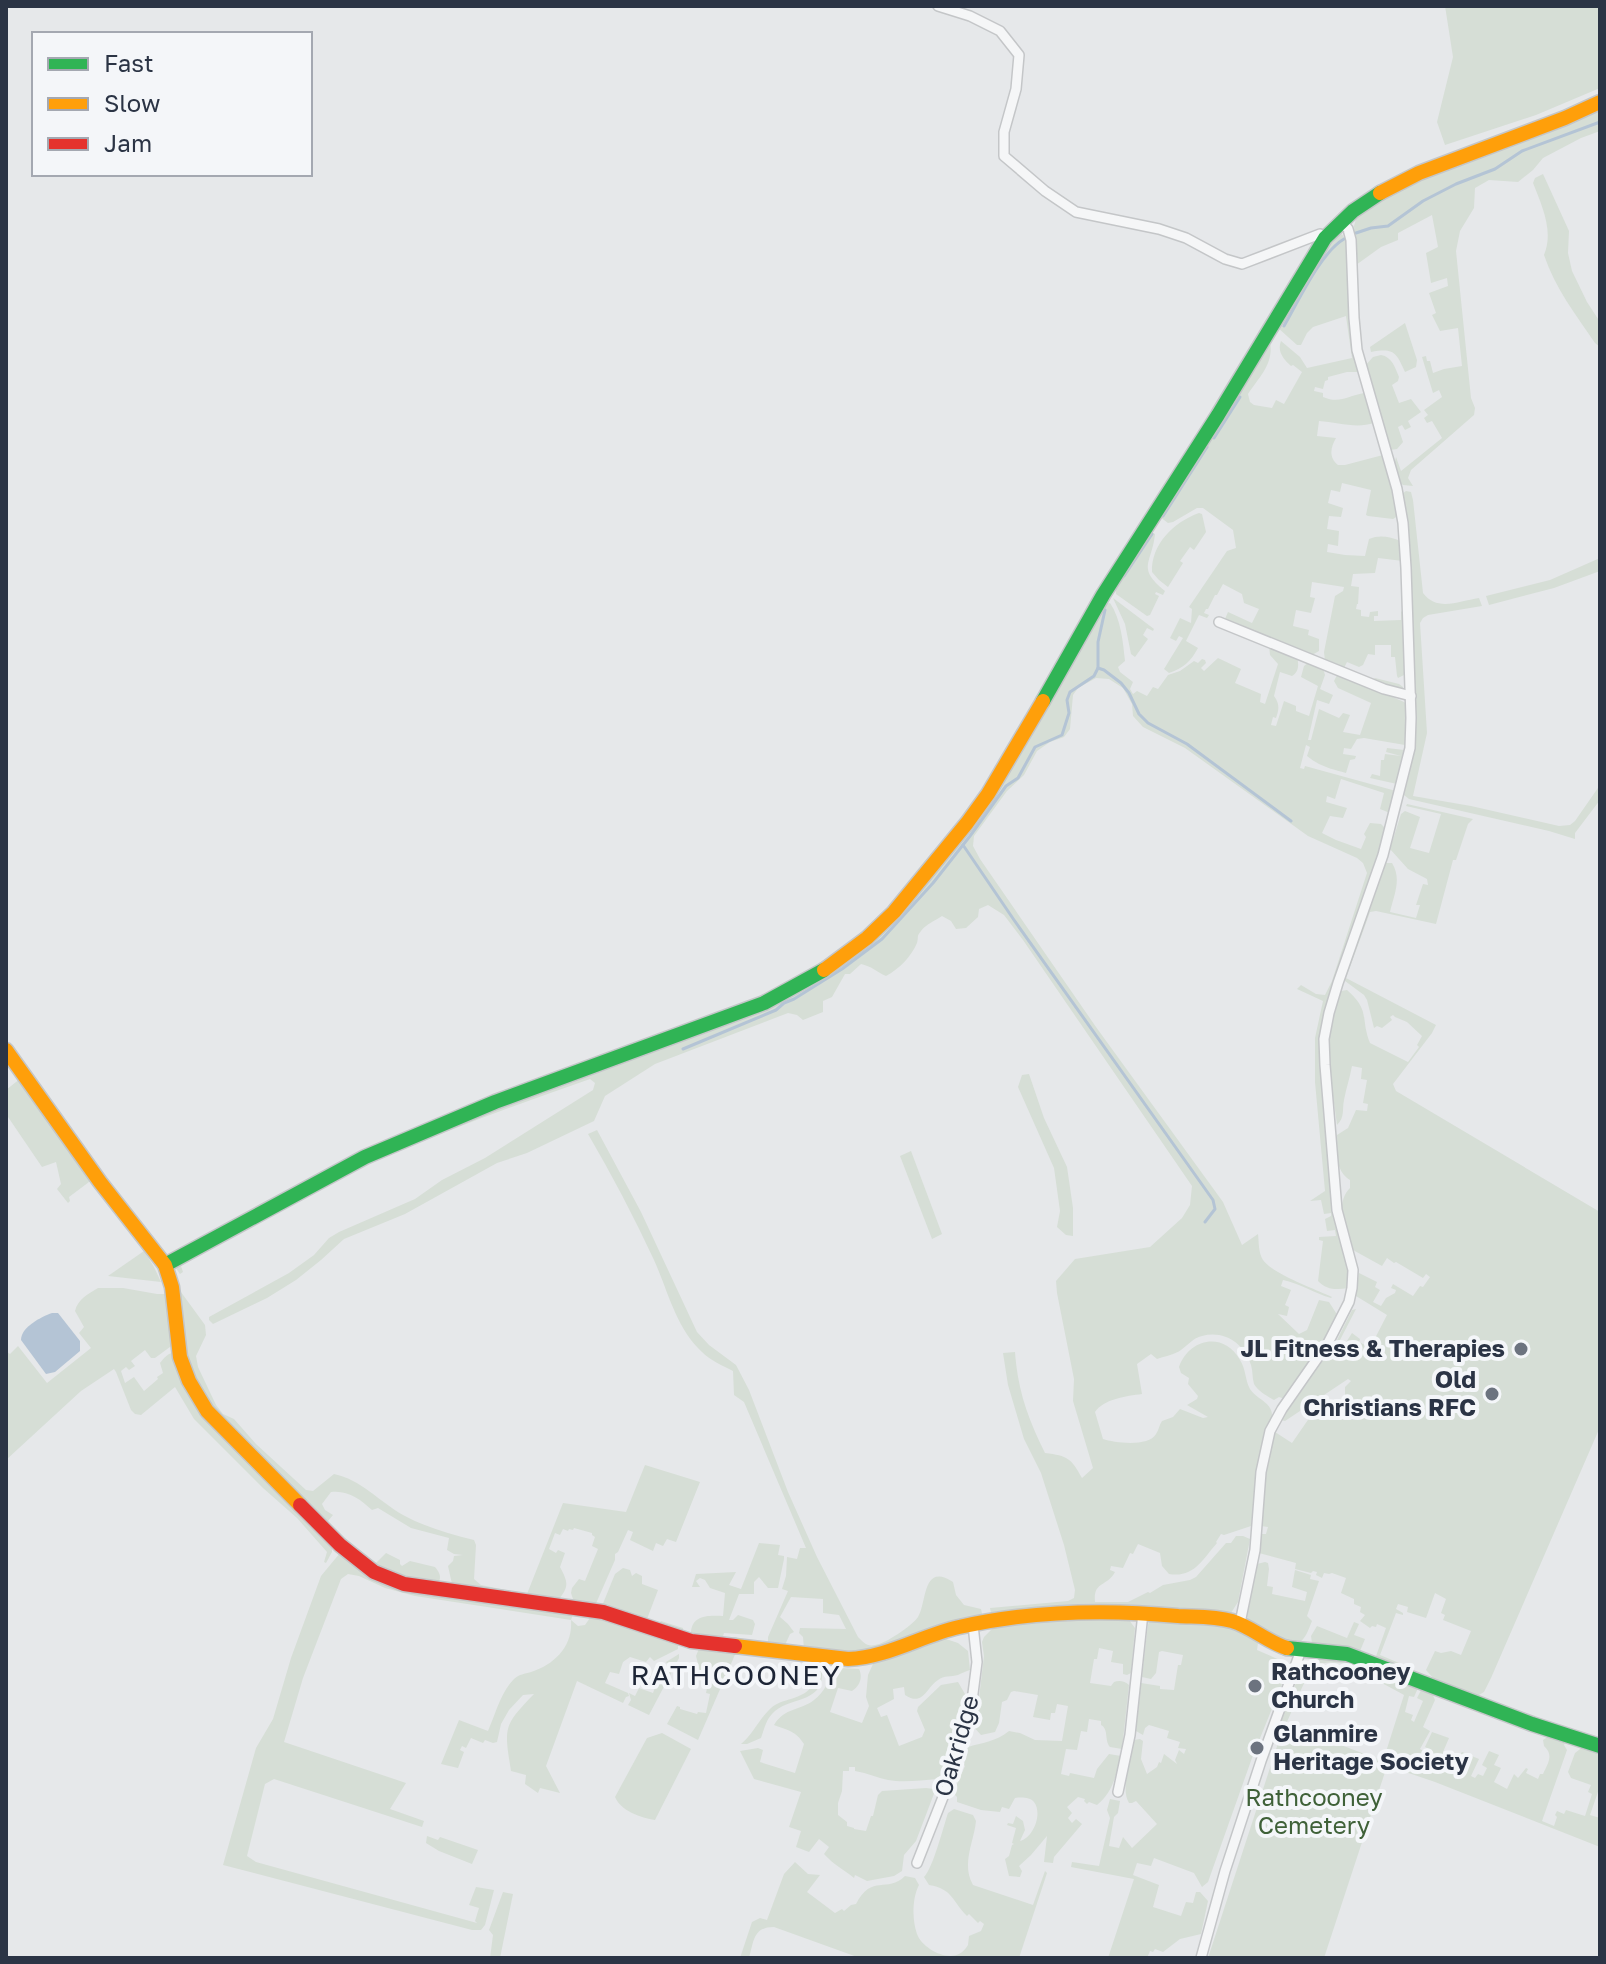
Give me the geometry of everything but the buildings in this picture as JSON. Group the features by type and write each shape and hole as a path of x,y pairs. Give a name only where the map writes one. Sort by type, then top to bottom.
{"street":[{"path":"938,6 970,16 1000,31 1019,55 1016,89 1004,132 1004,156 1045,191 1076,212 1186,238 1225,259 1242,264 1320,234 1325,238"},
{"path":"165,1265 373,1154 495,1102 771,999 830,967 867,938 921,880 988,794 1099,602 1225,404 1325,238 1369,199 1428,169 1600,102"},
{"path":"1240,1623 1255,1550 1261,1472 1270,1431 1328,1343 1349,1302 1352,1288 1353,1270 1337,1210 1324,1039 1338,983 1375,879 1410,748 1411,696 1401,508 1357,350 1351,240 1348,229 1341,221"},
{"path":"1219,622 1384,689 1411,696"},
{"path":"6,1050 107,1191 165,1265 172,1287 180,1357 198,1398 343,1549 388,1579 478,1596 603,1612 691,1641 830,1658 878,1657 942,1632 1067,1613 1095,1611 1208,1618 1240,1623 1277,1645 1347,1654 1532,1724 1600,1746"},
{"path":"1118,1792 1130,1735 1143,1613"},
{"name":"Oakridge","path":"917,1863 947,1787 971,1709 977,1662 973,1625"},
{"path":"1201,1958 1225,1871 1301,1650"}],"green space":[{"path":"1445,6 1600,6 1600,88 1536,115 1445,145 1437,122 1453,57"},
{"path":"1600,109 1600,131 1543,158 1518,182 1489,180 1475,188 1474,208 1460,231 1456,251 1474,415 1411,470 1408,478 1413,486 1403,485 1399,482 1394,465 1396,457 1401,471 1442,438 1432,421 1427,423 1424,418 1428,415 1424,410 1442,397 1439,390 1433,393 1422,357 1426,356 1430,361 1433,373 1462,366 1458,328 1440,331 1432,315 1436,313 1429,293 1448,286 1447,278 1431,283 1426,253 1438,247 1432,215 1398,233 1398,240 1381,247 1356,265 1354,226 1358,212 1430,171"},
{"path":"1543,174 1569,231 1568,253 1572,271 1600,322 1600,347 1566,301 1544,255 1547,228 1533,183"},
{"path":"1342,234 1347,243 1349,326 1359,372 1328,377 1323,389 1315,387 1314,391 1334,400 1364,393 1374,423 1353,425 1319,421 1317,436 1336,438 1331,452 1338,465 1383,455 1398,516 1393,519 1366,515 1371,490 1342,483 1340,492 1331,490 1328,503 1343,508 1341,517 1329,516 1327,529 1339,531 1338,546 1328,544 1327,552 1365,556 1369,539 1385,537 1401,541 1403,561 1378,558 1375,573 1353,574 1351,586 1359,587 1356,609 1361,610 1361,616 1369,617 1370,612 1378,611 1374,621 1401,620 1401,611 1405,615 1406,674 1398,678 1395,657 1391,657 1391,645 1375,645 1375,655 1368,654 1363,665 1359,667 1347,662 1344,668 1373,680 1399,684 1403,691 1401,692 1325,661 1335,596 1344,587 1312,582 1310,597 1315,598 1311,613 1296,610 1293,626 1309,630 1308,635 1319,639 1319,651 1312,655 1225,619 1228,612 1252,623 1259,609 1244,603 1242,594 1223,584 1204,613 1209,615 1207,618 1199,615 1186,641 1198,648 1195,653 1183,666 1169,673 1164,669 1183,638 1179,636 1176,641 1170,638 1180,618 1191,623 1192,609 1189,607 1227,551 1236,548 1233,530 1203,508 1197,508 1173,522 1168,523 1160,517 1270,341 1268,363 1248,394 1254,405 1272,408 1276,400 1284,404 1302,372 1283,358 1281,341 1300,357 1307,368 1352,358 1346,316 1313,327 1301,345 1277,327 1315,261 1333,239"},
{"path":"1405,323 1417,360 1416,367 1405,372 1393,353 1371,352 1370,347"},
{"path":"1381,355 1390,360 1399,377 1392,385 1399,403 1411,399 1421,412 1408,421 1411,427 1405,430 1402,425 1398,427 1403,442 1397,449 1390,450 1365,366 1373,357"},
{"path":"1411,492 1413,500 1423,593 1442,604 1479,598 1482,606 1428,615 1420,623 1427,733 1413,796 1559,826 1575,821 1600,785 1600,800 1575,833 1575,839 1409,799 1404,795 1415,743 1416,722 1409,544 1402,494"},
{"path":"1202,514 1206,532 1194,550 1190,547 1180,561 1183,563 1168,587 1152,572 1155,552 1173,528"},
{"path":"1149,531 1155,534 1148,570 1165,591 1163,595 1156,592 1159,596 1147,616 1116,594 1115,586"},
{"path":"1600,558 1600,571 1554,588 1489,605 1486,596 1550,580"},
{"path":"1113,598 1154,629 1147,628 1143,635 1148,639 1135,657 1131,654 1125,624"},
{"path":"1110,603 1119,623 1125,661 1118,667 1133,682 1130,689 1133,694 1137,691 1147,696 1153,687 1158,689 1168,675 1194,661 1205,660 1201,668 1204,671 1218,658 1241,669 1235,683 1261,694 1260,702 1265,704 1278,664 1270,655 1269,646 1297,657 1298,665 1292,676 1280,672 1274,696 1278,710 1271,725 1276,726 1284,701 1296,706 1296,711 1309,716 1318,686 1301,677 1304,666 1309,662 1323,668 1325,675 1320,689 1333,695 1329,704 1317,700 1308,740 1311,740 1319,709 1339,718 1343,713 1350,715 1343,732 1360,735 1371,703 1338,688 1334,681 1338,673 1407,705 1405,745 1357,739 1351,749 1344,748 1343,754 1356,756 1350,760 1346,773 1325,767 1307,756 1310,747 1306,745 1300,768 1304,769 1305,766 1396,791 1390,813 1380,809 1384,793 1341,779 1335,799 1327,796 1326,802 1347,808 1343,818 1330,816 1322,833 1361,849 1370,823 1381,824 1385,828 1377,863 1324,1013 1320,1039 1327,1150 1348,1288 1332,1289 1318,1281 1323,1241 1319,1237 1336,1236 1335,1230 1327,1231 1325,1219 1331,1213 1324,1214 1321,1200 1310,1201 1325,1191 1315,1082 1315,1038 1323,1001 1297,989 1301,985 1316,994 1325,995 1367,873 1363,863 1308,836 1185,748 1143,727 1133,716 1132,704 1123,688 1109,679 1096,678 1078,688 1073,695 1070,729 1064,737 1037,751 1024,775 1007,791 974,836 973,846 980,859 1096,1027 1223,1202 1242,1245 1258,1234 1260,1254 1268,1265 1332,1297 1283,1280 1281,1286 1291,1290 1285,1305 1289,1307 1287,1316 1278,1314 1299,1334 1307,1330 1319,1300 1329,1302 1338,1316 1318,1352 1285,1399 1279,1397 1274,1400 1256,1387 1248,1357 1238,1345 1225,1337 1210,1335 1196,1338 1181,1350 1157,1359 1151,1354 1137,1364 1142,1394 1110,1401 1095,1412 1103,1439 1123,1443 1146,1441 1156,1434 1162,1421 1173,1417 1180,1409 1208,1417 1187,1405 1198,1396 1179,1367 1190,1350 1198,1344 1216,1342 1233,1351 1240,1360 1250,1389 1272,1412 1260,1452 1251,1526 1221,1534 1197,1566 1178,1575 1169,1574 1162,1566 1160,1553 1138,1544 1123,1568 1111,1566 1110,1570 1115,1572 1098,1587 1095,1595 1095,1602 1128,1602 1163,1585 1190,1580 1226,1543 1231,1543 1236,1536 1243,1536 1250,1539 1238,1602 1229,1616 992,1617 990,1608 1068,1601 1074,1598 1075,1590 1041,1473 1024,1439 1008,1385 1003,1353 1015,1352 1025,1404 1045,1453 1068,1459 1082,1478 1093,1468 1073,1401 1074,1379 1056,1281 1075,1259 1150,1247 1182,1218 1190,1205 1192,1186 1023,940 1004,915 988,905 979,909 978,917 966,928 956,929 951,921 942,916 928,924 919,934 908,958 886,976 861,964 850,974 845,974 832,997 823,1001 823,1012 803,1020 788,1013 655,1064 605,1096 594,1121 527,1153 497,1163 405,1214 344,1239 296,1280 267,1298 213,1324 209,1320 209,1317 289,1273 314,1255 329,1238 415,1199 593,1090 595,1083 590,1079 564,1088 385,1157 307,1195 181,1266 183,1272 180,1274 175,1267 319,1185 471,1115 785,997 925,881 1103,604"},
{"path":"1387,748 1404,750 1397,784 1370,778 1372,774 1380,776 1381,760 1384,760 1385,754 1401,756 1386,752"},
{"name":"Old Christians RFC","path":"1407,804 1473,819 1468,824 1456,860 1453,860 1436,924 1370,912 1346,978 1436,1025 1393,1084 1396,1091 1600,1212 1600,1427 1491,1678 1484,1692 1477,1696 1432,1681 1426,1670 1435,1651 1451,1651 1461,1655 1471,1631 1443,1620 1445,1615 1441,1613 1446,1599 1435,1593 1426,1618 1407,1612 1408,1607 1398,1604 1396,1609 1403,1615 1396,1613 1380,1655 1399,1663 1397,1667 1375,1659 1386,1628 1377,1624 1370,1628 1360,1621 1365,1615 1360,1612 1361,1607 1354,1604 1354,1599 1341,1593 1346,1578 1324,1573 1322,1578 1316,1575 1317,1572 1295,1569 1296,1563 1259,1553 1261,1534 1266,1534 1268,1527 1261,1526 1267,1467 1275,1432 1292,1443 1321,1401 1338,1410 1345,1398 1345,1387 1351,1381 1348,1379 1285,1421 1281,1420 1336,1342 1352,1310 1356,1309 1340,1340 1345,1344 1352,1333 1360,1339 1359,1342 1369,1347 1387,1315 1356,1296 1359,1273 1377,1282 1375,1287 1380,1290 1373,1302 1381,1306 1386,1298 1395,1293 1396,1290 1391,1288 1393,1284 1413,1296 1430,1277 1426,1274 1423,1278 1387,1258 1382,1266 1353,1250 1342,1210 1350,1180 1339,1166 1337,1135 1348,1128 1356,1110 1367,1111 1368,1104 1363,1103 1367,1080 1361,1079 1362,1068 1352,1066 1342,1116 1337,1125 1329,1058 1335,1012 1341,991 1347,990 1362,1009 1370,1043 1408,1062 1419,1047 1417,1045 1422,1036 1407,1022 1393,1015 1390,1017 1392,1020 1382,1028 1374,1028 1364,995 1343,977 1384,863 1392,863 1396,875 1390,912 1416,918 1420,905 1416,905 1423,884 1428,885 1427,879 1408,869 1390,849 1401,814 1405,811 1420,817 1410,848 1429,853 1441,814"},
{"path":"1029,1074 1044,1118 1067,1167 1073,1208 1073,1236 1066,1235 1057,1227 1060,1211 1054,1168 1018,1087 1022,1075"},
{"path":"21,1078 93,1179 69,1197 68,1203 57,1189 61,1184 56,1162 42,1167 6,1114 6,1090"},
{"path":"597,1130 641,1212 697,1332 736,1365 749,1390 788,1492 858,1637 867,1645 875,1645 904,1630 918,1617 927,1587 936,1577 953,1582 956,1595 964,1605 981,1609 983,1618 868,1655 804,1649 800,1628 846,1629 839,1615 823,1613 823,1599 791,1597 780,1617 794,1632 785,1645 768,1643 788,1591 782,1589 787,1557 797,1559 800,1548 806,1548 744,1402 734,1395 733,1371 702,1352 679,1321 639,1228 588,1134"},
{"path":"911,1151 942,1234 932,1239 900,1156"},
{"path":"144,1251 161,1282 108,1276"},
{"path":"98,1288 168,1294 174,1344 155,1358 151,1358 145,1350 131,1361 135,1366 121,1371 125,1383 134,1377 144,1391 163,1373 160,1363 175,1352 183,1376 332,1545 326,1563 327,1552 297,1518 194,1419 175,1387 141,1415 135,1414 114,1369 81,1391 6,1460 6,1351 10,1354 18,1346 47,1383 91,1348 79,1333 84,1327 75,1311 81,1300"},
{"path":"178,1288 205,1325 206,1335 196,1356 198,1367 223,1414 234,1419 306,1490 313,1491 334,1474 361,1486 411,1519 474,1540 474,1579 481,1585 527,1594 563,1503 626,1512 645,1465 700,1482 676,1542 667,1539 663,1546 656,1543 653,1551 630,1540 633,1532 628,1530 594,1608 575,1605 571,1593 579,1579 585,1581 598,1549 592,1546 595,1537 592,1533 574,1528 568,1531 563,1529 560,1535 555,1533 549,1549 565,1553 560,1567 566,1585 556,1603 452,1584 448,1566 454,1556 463,1555 447,1550 449,1538 411,1528 378,1508 372,1510 348,1494 331,1492 322,1504 333,1515 324,1522 210,1408 187,1366"},
{"path":"759,1543 780,1545 778,1555 784,1556 784,1559 778,1588 768,1588 759,1577 754,1582 754,1594 739,1594 729,1620 738,1615 753,1620 752,1635 724,1633 722,1640 691,1636 696,1620 706,1616 723,1616 725,1593 710,1588 700,1578 696,1581 700,1587 692,1587 696,1574 736,1572 729,1585 741,1589"},
{"path":"340,1553 356,1567 573,1614 571,1620 415,1596 348,1574 341,1579 303,1678 284,1742 406,1783 390,1809 424,1821 422,1827 274,1779 265,1784 247,1856 256,1862 477,1923 479,1908 469,1905 476,1887 494,1890 481,1930 223,1865 256,1748 273,1719 321,1576"},
{"path":"386,1553 400,1560 402,1566 410,1561 435,1567 440,1576 438,1583 436,1586 422,1585 374,1565"},
{"path":"1265,1562 1269,1569 1267,1586 1273,1587 1272,1594 1305,1601 1307,1592 1292,1587 1295,1570 1319,1581 1307,1616 1312,1621 1298,1643 1289,1644 1249,1622 1247,1617 1257,1564"},
{"path":"623,1568 630,1570 632,1576 636,1573 642,1576 642,1584 658,1590 647,1619 683,1628 683,1631 681,1632 602,1606 615,1574"},
{"path":"592,1615 678,1644 678,1649 654,1661 650,1657 646,1662 630,1657 623,1662 619,1674 610,1672 605,1683 628,1693 623,1703 577,1681 546,1766 560,1793 540,1788 538,1793 525,1784 526,1775 511,1771 508,1728 516,1713 534,1694 523,1695 509,1710 501,1724 497,1742 485,1740 483,1743 471,1738 466,1748 462,1746 460,1750 464,1752 458,1768 441,1764 459,1720 488,1731 509,1684 520,1675 540,1669 561,1653 569,1638 571,1620 578,1626 585,1625"},
{"path":"1086,1617 1124,1618 1135,1628 1131,1673 1123,1674 1123,1664 1111,1662 1113,1651 1099,1648 1090,1683 1111,1686 1120,1681 1129,1685 1122,1749 1110,1747 1101,1721 1089,1719 1087,1732 1081,1731 1077,1750 1066,1749 1061,1774 1094,1778 1109,1754 1121,1756 1117,1770 1110,1789 1097,1805 1087,1804 1085,1799 1078,1797 1067,1807 1072,1813 1068,1818 1072,1823 1076,1819 1082,1824 1054,1857 1053,1863 1044,1862 1047,1836 1019,1866 1022,1871 1020,1877 1009,1876 1005,1859 1014,1844 1016,1828 1007,1825 1013,1824 1016,1816 1023,1821 1025,1830 1020,1841 1025,1839 1035,1825 1037,1807 1028,1798 1015,1798 1009,1809 1002,1807 1000,1812 957,1802 953,1793 965,1766 968,1747 994,1740 1009,1731 1035,1740 1062,1741 1068,1706 1057,1704 1050,1720 1033,1717 1038,1695 1011,1692 1002,1702 995,1732 981,1735 972,1725 979,1698 984,1656 982,1642 994,1627"},
{"path":"1151,1620 1233,1625 1256,1639 1257,1650 1282,1661 1287,1670 1208,1882 1202,1887 1194,1873 1154,1858 1151,1866 1137,1863 1133,1875 1159,1885 1153,1907 1181,1916 1186,1902 1193,1903 1196,1892 1200,1892 1208,1901 1201,1934 1180,1939 1163,1952 1150,1951 1147,1958 1108,1958 1134,1879 1071,1867 1072,1862 1099,1866 1110,1818 1107,1810 1110,1799 1120,1801 1109,1846 1119,1848 1123,1837 1132,1848 1157,1824 1136,1801 1129,1803 1127,1797 1126,1781 1134,1740 1143,1741 1141,1759 1147,1774 1161,1763 1164,1754 1177,1764 1175,1760 1179,1750 1184,1754 1186,1749 1178,1748 1180,1742 1167,1738 1169,1731 1149,1725 1143,1735 1136,1731 1141,1683 1174,1690 1183,1655 1159,1652 1156,1673 1151,1679 1142,1677"},
{"path":"1354,1622 1359,1624 1354,1635 1365,1639 1360,1651 1312,1643 1311,1636 1317,1626 1347,1638"},
{"path":"945,1635 946,1639 968,1651 970,1670 940,1678 916,1699 905,1695 904,1687 893,1689 894,1699 877,1708 881,1717 887,1715 899,1746 922,1737 925,1730 918,1707 941,1685 958,1682 965,1700 946,1769 937,1779 907,1781 884,1779 855,1771 855,1767 843,1771 838,1815 854,1829 866,1831 882,1791 926,1788 935,1791 916,1841 904,1855 902,1871 894,1876 867,1881 855,1875 854,1878 824,1854 829,1847 819,1839 809,1852 796,1847 801,1831 789,1827 801,1792 754,1779 740,1751 763,1750 760,1762 795,1773 804,1744 794,1734 774,1725 778,1719 818,1697 836,1666 840,1666 859,1669 861,1678 852,1691 838,1688 830,1712 862,1723 869,1706 866,1697 868,1675 873,1664"},
{"path":"700,1646 737,1650 698,1740 667,1724 677,1706 697,1714 706,1713 710,1694 706,1693 708,1683 702,1680 696,1656"},
{"path":"679,1654 649,1715 628,1705 631,1700 629,1693 635,1696 639,1688 653,1693 662,1669 668,1665 666,1662"},
{"name":"Rathcooney Cemetery","path":"1318,1655 1369,1668 1418,1688 1414,1697 1409,1696 1405,1712 1413,1715 1411,1720 1414,1722 1423,1701 1417,1698 1421,1690 1432,1693 1435,1700 1423,1727 1430,1731 1420,1749 1428,1751 1425,1747 1432,1732 1449,1738 1443,1752 1457,1758 1462,1752 1479,1759 1471,1776 1475,1778 1478,1774 1483,1776 1487,1768 1482,1765 1489,1751 1499,1755 1494,1765 1501,1768 1494,1782 1507,1789 1514,1774 1518,1778 1526,1768 1526,1773 1538,1779 1549,1759 1543,1740 1549,1736 1566,1741 1564,1745 1567,1750 1542,1821 1554,1826 1557,1811 1564,1814 1566,1810 1585,1816 1592,1794 1588,1792 1591,1785 1571,1778 1568,1772 1575,1753 1584,1746 1600,1751 1600,1786 1590,1815 1600,1818 1600,1847 1388,1766 1390,1760 1384,1758 1404,1695 1360,1668 1335,1663 1319,1664 1306,1679 1286,1724 1383,1761 1382,1764 1387,1766 1324,1958 1208,1958 1283,1728 1279,1726 1301,1670"},
{"path":"818,1668 822,1670 821,1681 812,1695 779,1708 768,1719 761,1738 741,1744 771,1708 807,1691"},
{"path":"662,1733 691,1749 655,1820 627,1810 615,1797 647,1738"},
{"path":"954,1809 973,1815 976,1821 968,1861 973,1885 1033,1905 1045,1871 1047,1873 1019,1958 860,1958 774,1927 758,1932 749,1958 740,1958 752,1922 760,1918 767,1920 784,1874 795,1862 808,1874 820,1875 807,1892 835,1913 856,1904 874,1886 892,1884 905,1876 915,1878 919,1885 914,1916 920,1939 941,1954 954,1956 960,1953 968,1945 969,1936 981,1931 984,1924 978,1923 969,1914 967,1916 948,1893 929,1885 924,1877 948,1813"},
{"path":"427,1836 438,1840 440,1837 478,1850 472,1864 426,1843"},
{"path":"503,1892 513,1894 500,1958 490,1958 493,1935 489,1930"}],"water":[{"path":"52,1313 58,1313 80,1341 80,1351 55,1372 46,1374 21,1340 28,1327"}],"waterway":[{"path":"1356,233 1388,226 1423,201 1495,169 1522,151 1600,122"},
{"path":"1284,326 1319,266 1335,245 1344,239"},
{"path":"1214,438 1240,397"},
{"path":"1163,516 1207,447"},
{"path":"1124,576 1152,534"},
{"path":"683,1049 776,1010 842,969 882,939 933,883 1006,786 1018,778 1035,747 1062,735 1069,713 1067,700 1070,692 1094,676 1098,668 1098,642 1105,610"},
{"path":"1098,668 1121,683 1139,714 1148,723 1187,744 1291,821"},
{"path":"963,845 1213,1200 1215,1209 1205,1222"}],"traffic: fast":[{"path":"1043,701 1103,595 1218,415 1325,238 1353,211 1380,193"},
{"path":"165,1265 365,1157 495,1102 764,1003 824,970"},
{"path":"1287,1648 1347,1654 1532,1724 1600,1746"}],"traffic: slow":[{"path":"1380,193 1419,173 1600,102"},
{"path":"824,970 867,938 894,912 967,823 988,794 1043,701"},
{"path":"6,1050 100,1182 165,1265 172,1287 180,1357 189,1381 207,1411 300,1505"},
{"path":"735,1646 848,1659 891,1650 959,1627 1040,1615 1095,1612 1225,1619 1287,1648"}],"traffic: jam":[{"path":"300,1505 340,1545 374,1572 404,1584 603,1612 691,1641 735,1646"}],"place":[{"name":"JL Fitness & Therapies","path":"1521,1349"},
{"name":"Old Christians RFC","path":"1492,1394"},
{"name":"Rathcooney Church","path":"1255,1686"},
{"name":"Glanmire Heritage Society","path":"1257,1748"}],"district":[{"name":"RATHCOONEY","path":"736,1675"}]}
